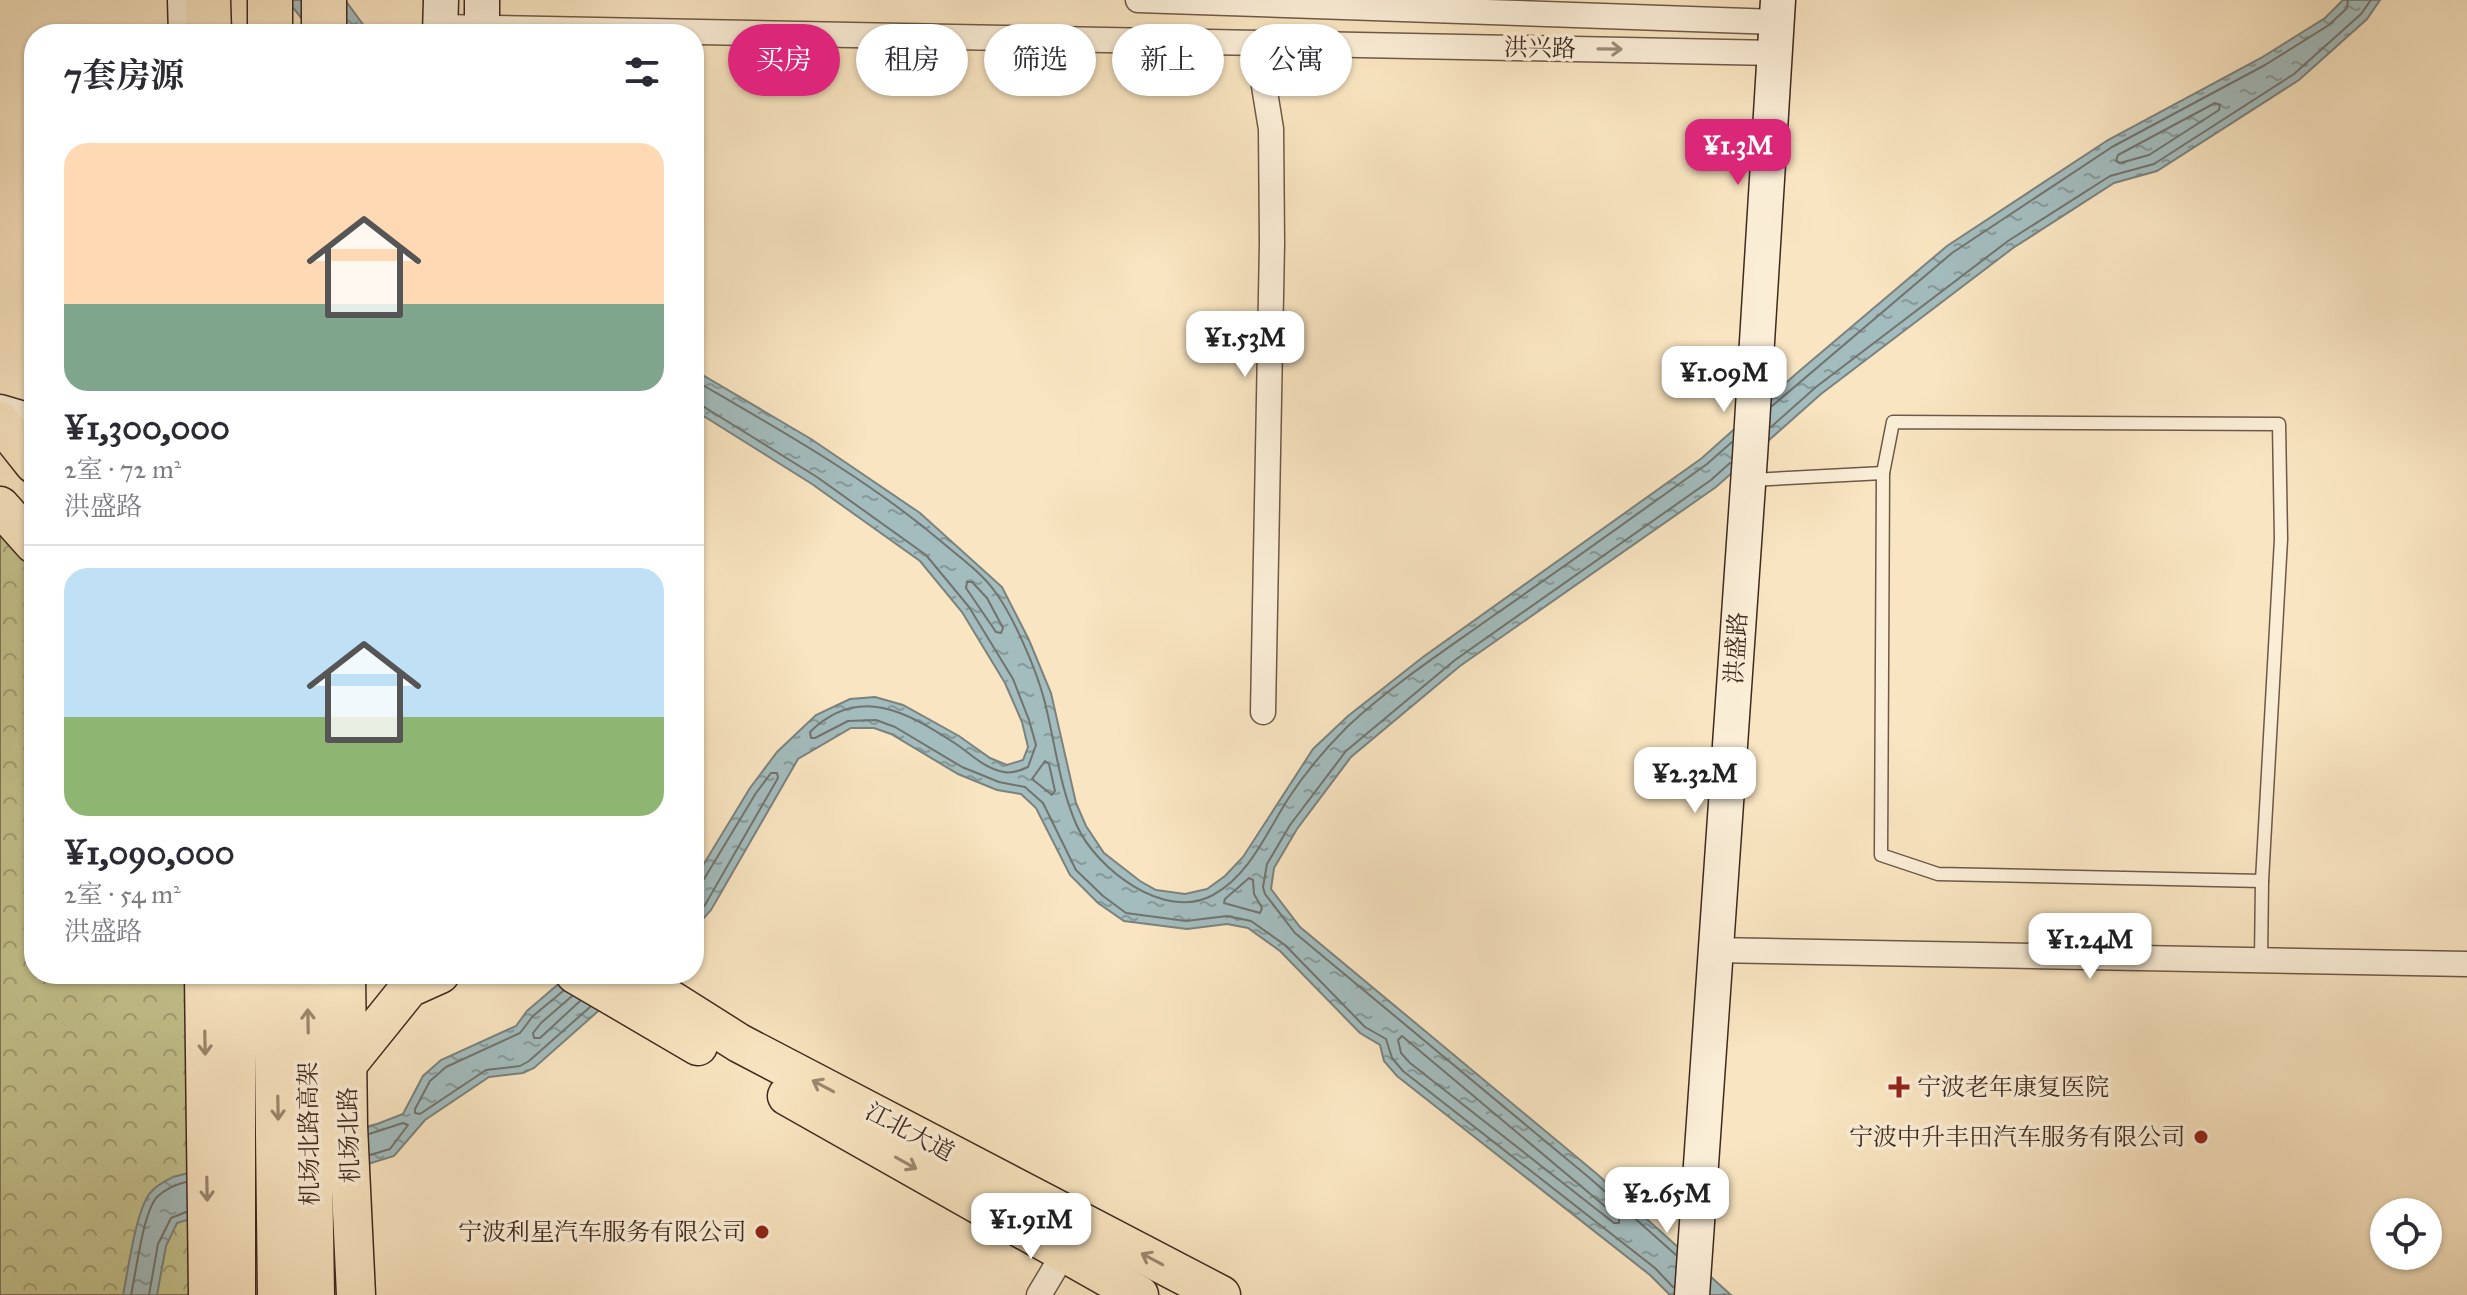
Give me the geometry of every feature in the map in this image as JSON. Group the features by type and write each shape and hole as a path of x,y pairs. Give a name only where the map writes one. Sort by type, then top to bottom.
{"highway":[{"path":"208,0 209,24"},
{"path":"270,0 270,24"},
{"path":"291,0 291,24"},
{"path":"324,0 324,24"},
{"name":"机场北路高架","path":"276,984 280,1295"},
{"name":"机场北路高架","path":"307,984 312,1295"}],"main road":[{"path":"229,0 229,24"},
{"path":"317,0 317,24"},
{"path":"0,421 24,451"},
{"path":"0,506 24,533"},
{"path":"205,984 221,1107"},
{"path":"222,1281 221,1107 235,984"},
{"name":"机场北路","path":"346,984 348,1126 356,1295"},
{"path":"347,1065 409,988 418,984"},
{"path":"598,984 677,1019"},
{"path":"640,984 677,1019"},
{"name":"江北大道","path":"677,1019 1064,1253 1139,1295"},
{"name":"江北大道","path":"677,1019 739,1043 1221,1295"}],"street":[{"path":"185,0 186,24"},
{"path":"1135,24 1136,0"},
{"name":"洪兴路","path":"1136,0 1777,25"},
{"name":"洪兴路","path":"440,20 585,24"},
{"name":"洪兴路","path":"1352,40 1777,25"},
{"name":"洪盛路","path":"1692,1295 1777,25"},
{"name":"洪兴路","path":"704,27 1112,39"},
{"path":"1263,712 1272,243 1271,143 1264,96"},
{"path":"0,412 24,419"},
{"path":"1714,950 2467,964"},
{"path":"1039,1295 1064,1253"}],"lane":[{"path":"2261,960 2262,881 2281,539 2279,424 1893,422 1883,473 1881,855 1938,874 2262,881"},
{"path":"1749,468 1883,473"}],"green space":[{"path":"0,526 24,556 24,984 188,984 193,1295 0,1295"}],"water":[{"path":"287,0 345,0 363,24 306,24"},
{"path":"2343,0 2380,0 2367,19 2299,80 2157,171 2114,183 2013,248 1821,394 1716,487 1460,666 1351,757 1297,829 1274,868 1271,889 1300,927 1597,1174 1731,1295 1670,1295 1650,1275 1397,1076 1384,1061 1380,1045 1360,1033 1280,951 1248,928 1227,924 1187,929 1124,921 1098,903 1070,875 1036,808 1021,794 997,790 958,774 891,734 874,728 851,728 798,759 704,918 704,864 750,788 777,752 816,715 850,699 875,697 903,705 959,736 990,758 1007,765 1023,760 1028,747 1022,722 1005,683 962,612 920,561 812,484 704,416 704,376 811,439 920,513 1002,587 1051,693 1076,803 1086,826 1104,853 1140,881 1156,890 1185,894 1207,889 1243,857 1313,749 1348,716 1423,657 1702,458 1947,246 2108,140 2261,58 2325,18"},
{"path":"558,984 629,984 534,1068 523,1073 489,1077 425,1120 394,1156 177,1223 166,1246 157,1295 123,1295 141,1210 156,1187 173,1177 377,1124 403,1114 423,1076 441,1060 516,1026 527,1011"}],"place":[{"name":"宁波老年康复医院","path":"1899,1087"},
{"name":"宁波中升丰田汽车服务有限公司","path":"2201,1137"},
{"name":"宁波利星汽车服务有限公司","path":"762,1232"}]}
